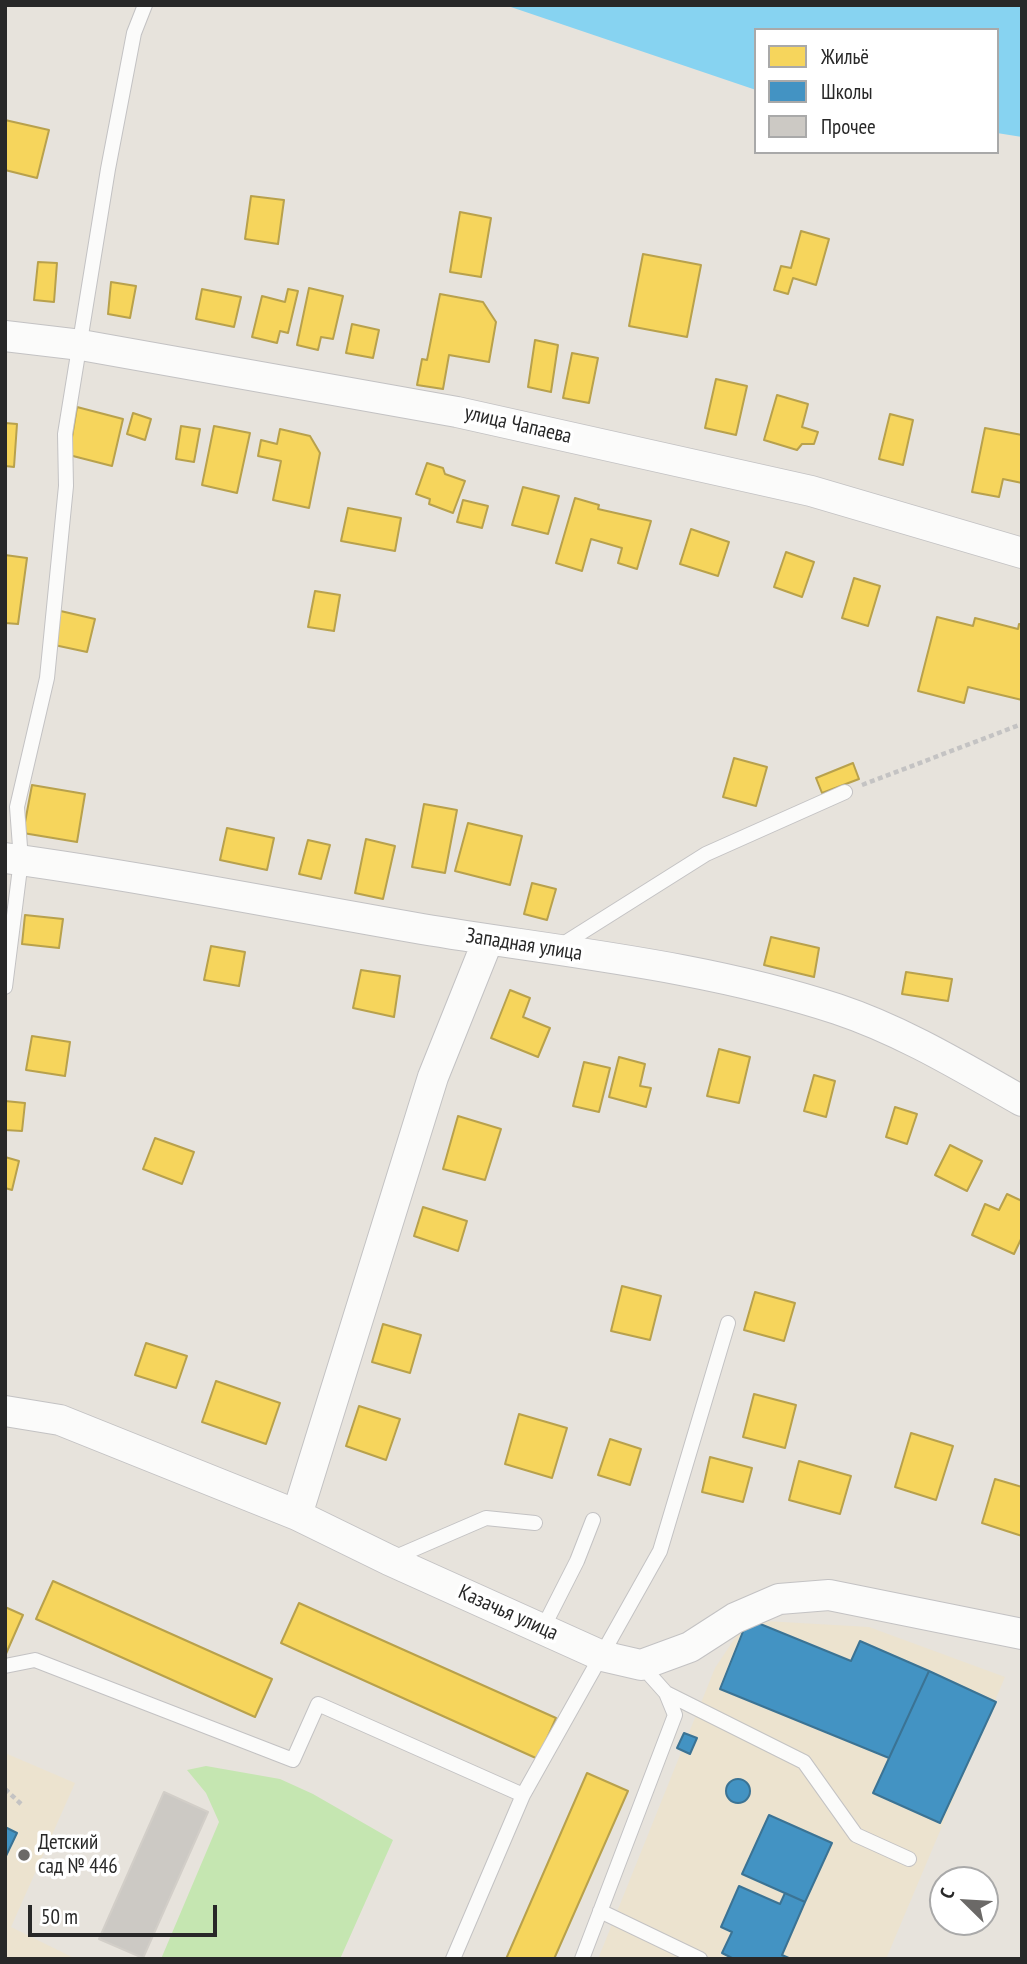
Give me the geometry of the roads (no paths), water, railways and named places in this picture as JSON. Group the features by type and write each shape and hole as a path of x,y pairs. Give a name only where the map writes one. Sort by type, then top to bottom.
{"street":[{"name":"улица Чапаева","path":"5,336 80,345 471,415 811,491 1022,553"},
{"name":"Западная улица","path":"13,859 488,940 673,968 764,988 838,1010 908,1037 1022,1101"},
{"path":"297,1515 433,1077 488,940"},
{"name":"Казачья улица","path":"5,1411 60,1420 297,1515 388,1560 602,1656 641,1665"},
{"path":"641,1665 690,1647 735,1618 779,1599 829,1595 1022,1633"}],"lane":[{"path":"5,987 17,807 47,678 66,486 65,434 108,169 134,33 145,5"},
{"path":"555,949 706,853 845,792"},
{"path":"453,1959 523,1795 660,1551 728,1323"},
{"path":"388,1560 486,1518 536,1523"},
{"path":"543,1628 577,1561 593,1520"},
{"path":"5,1666 36,1660 293,1760 318,1704 523,1795"},
{"path":"641,1665 666,1693 804,1762 856,1835 909,1859"},
{"path":"582,1959 674,1716 666,1693"},
{"path":"600,1911 700,1959"}],"water":[{"path":"505,5 1022,5 1022,137 999,133 999,28 754,28 754,89"}],"place":[{"name":"Детский сад № 446","path":"24,1855"}]}
